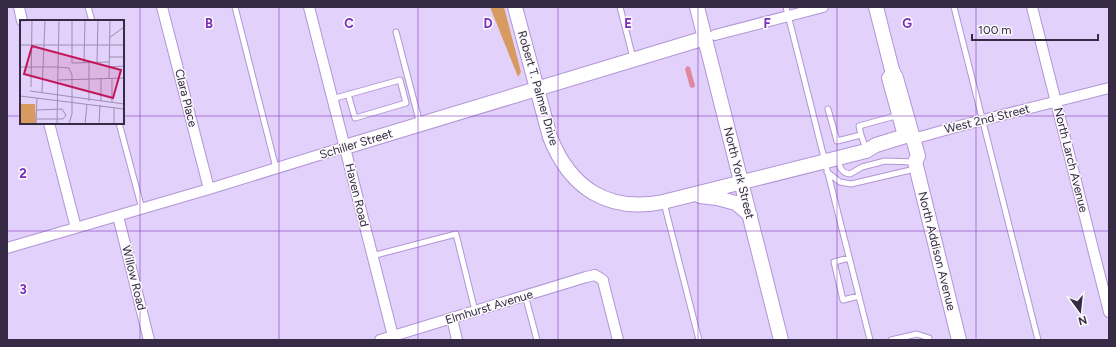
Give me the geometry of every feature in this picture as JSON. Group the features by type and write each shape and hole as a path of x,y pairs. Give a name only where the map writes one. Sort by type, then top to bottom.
{"street":[{"path":"19,7 22,20"},
{"name":"Clara Place","path":"162,7 209,189"},
{"name":"Haven Road","path":"309,7 393,336"},
{"name":"Robert T. Palmer Drive","path":"516,7 550,137 565,167 583,186 605,199 616,202 645,204 664,202 741,182"},
{"name":"North York Street","path":"697,7 710,36 741,182 781,340"},
{"path":"710,36 787,12 823,7"},
{"name":"North Addison Avenue","path":"876,7 890,74 896,78 901,115 908,138 918,156 916,166 960,340"},
{"name":"North Larch Avenue","path":"1032,7 1109,312"},
{"name":"Schiller Street","path":"7,248 209,189 710,36"},
{"name":"West 2nd Street","path":"741,182 829,164 866,151 878,151 896,147 908,138 922,136 1109,88"},
{"path":"49,124 76,228"},
{"path":"690,195 717,198 736,203 750,215"},
{"name":"Willow Road","path":"118,216 149,340"},
{"name":"Elmhurst Avenue","path":"380,340 595,275 602,280 604,285 618,340"},
{"path":"452,318 457,340"}],"lane":[{"path":"88,7 92,20"},
{"path":"235,7 276,168"},
{"path":"620,7 634,59"},
{"path":"954,7 1038,340"},
{"path":"787,12 829,164 849,258 870,340"},
{"path":"396,32 420,125"},
{"path":"332,99 400,80 406,103"},
{"path":"348,94 354,118 414,101"},
{"path":"828,109 837,141 861,135"},
{"path":"866,151 859,126 901,115"},
{"path":"119,124 142,209"},
{"path":"829,164 847,174 852,173 862,167 886,162 916,166"},
{"path":"829,164 840,182 851,184 916,166"},
{"path":"664,202 699,340"},
{"path":"372,256 456,234 475,311"},
{"path":"849,258 834,262 843,300 859,296"},
{"path":"525,295 537,340"},
{"path":"891,340 917,334 929,338"}],"shaded area":[{"path":"490,7 504,7 521,72 518,77"},
{"path":"687,66 690,67 695,86 693,88 690,87 685,69"}]}
